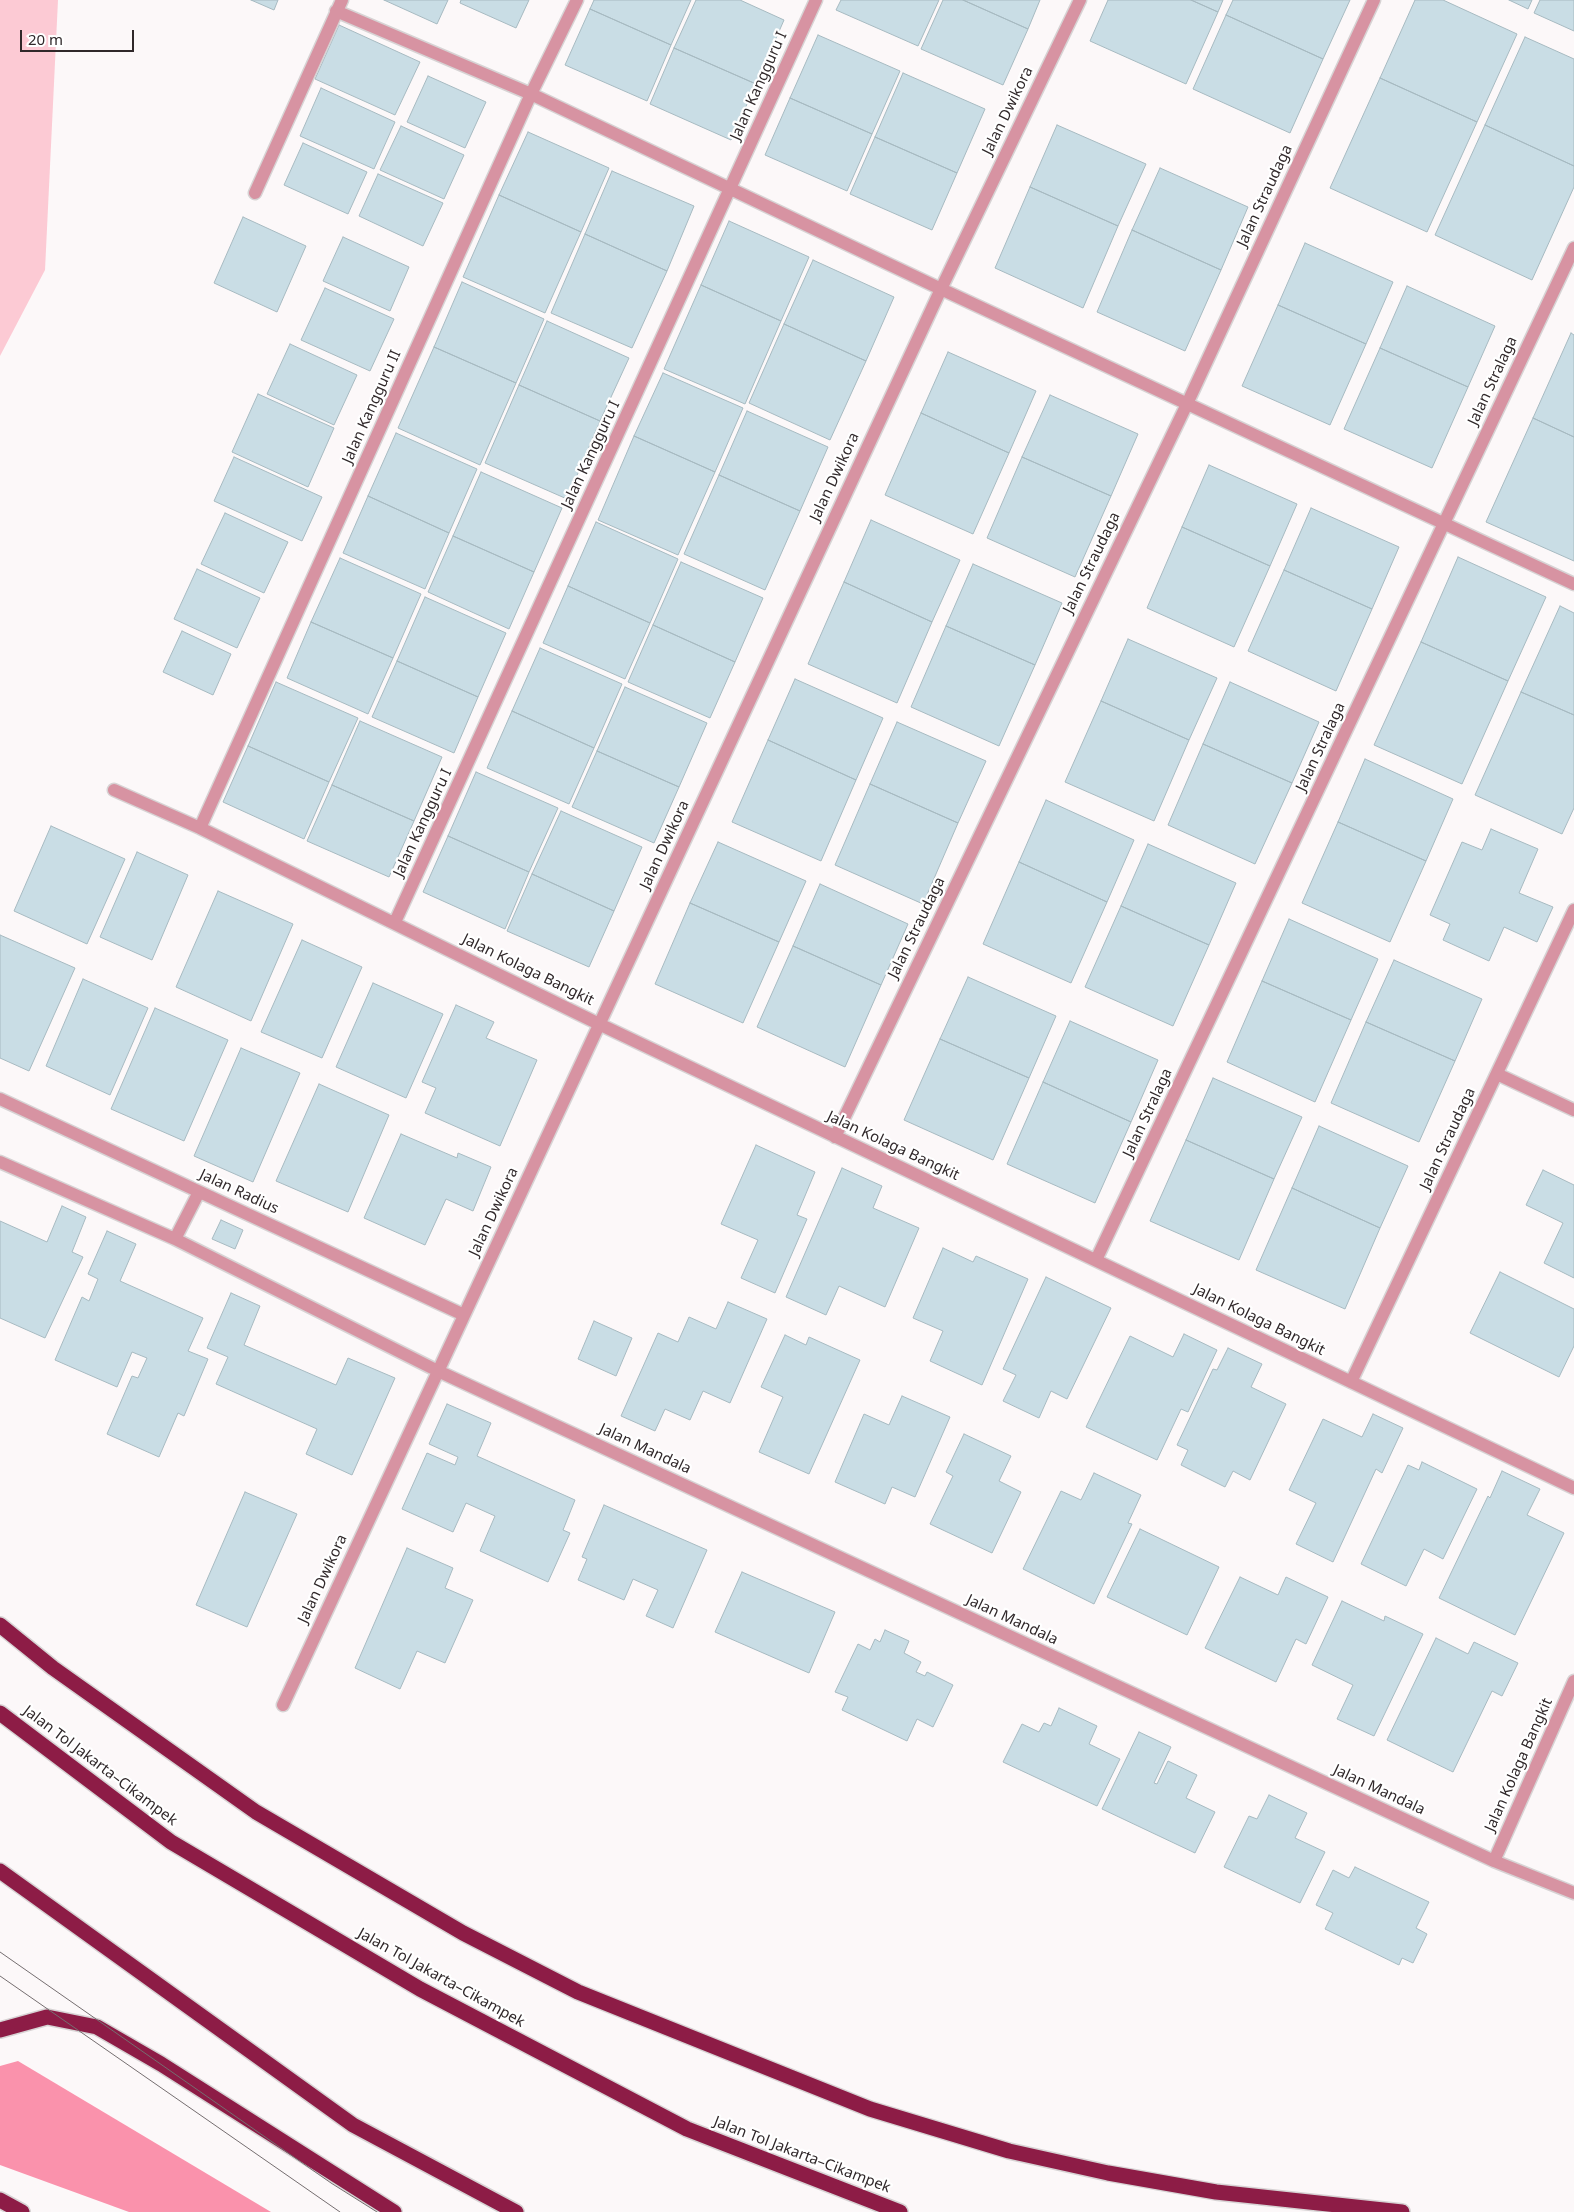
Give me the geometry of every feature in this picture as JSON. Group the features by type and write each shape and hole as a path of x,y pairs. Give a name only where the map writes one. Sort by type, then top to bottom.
{"highway":[{"path":"0,1625 53,1668 256,1812 463,1933 578,1992 870,2109 1010,2151 1108,2174 1216,2192 1402,2212"},
{"name":"Jalan Tol Jakarta–Cikampek","path":"0,1713 171,1842 420,1989 687,2129 900,2212"},
{"path":"0,1870 353,2125 516,2212"},
{"path":"0,2030 47,2017 96,2027 161,2064 394,2212"},
{"path":"0,2200 22,2212"}],"street":[{"name":"Jalan Kangguru II","path":"200,828 531,94 577,0"},
{"name":"Jalan Kangguru I","path":"395,922 816,0"},
{"name":"Jalan Dwikora","path":"283,1705 940,289 1080,0"},
{"name":"Jalan Straudaga","path":"835,1137 1187,404 1374,0"},
{"path":"255,193 339,6 731,187 940,289 1574,584"},
{"name":"Jalan Stralaga","path":"1096,1260 1574,248"},
{"name":"Jalan Kolaga Bangkit","path":"114,790 200,828 395,922 599,1024 1574,1488"},
{"name":"Jalan Straudaga","path":"1351,1382 1574,910"},
{"path":"1497,1074 1574,1110"},
{"name":"Jalan Radius","path":"0,1099 464,1315"},
{"path":"0,1162 175,1239 438,1371"},
{"path":"175,1239 199,1192"},
{"name":"Jalan Mandala","path":"438,1371 1494,1861 1574,1893"},
{"name":"Jalan Kolaga Bangkit","path":"1494,1861 1574,1681"}],"shaded area":[{"path":"0,0 58,0 45,270 0,356"},
{"path":"18,2061 271,2212 129,2212 0,2165 0,2066"}],"building":[{"path":"251,0 278,0 274,10"},
{"path":"384,0 448,0 437,24"},
{"path":"461,0 529,0 516,28 460,3"},
{"path":"594,0 691,0 671,45 590,9"},
{"path":"696,0 740,0 784,20 756,84 674,48"},
{"path":"841,0 939,0 918,46 836,10"},
{"path":"943,0 963,0 1028,29 1003,85 921,49"},
{"path":"963,0 1040,0 1028,29"},
{"path":"1108,0 1191,0 1218,12 1186,84 1090,41"},
{"path":"1191,0 1223,0 1218,12"},
{"path":"1233,0 1350,0 1323,59 1226,15"},
{"path":"1415,0 1443,0 1517,34 1477,122 1380,78"},
{"path":"1509,0 1532,0 1528,9"},
{"path":"1540,0 1574,0 1574,31 1534,13"},
{"path":"590,9 671,45 647,101 565,65"},
{"path":"1226,15 1323,59 1290,133 1193,89"},
{"path":"339,25 420,62 395,115 315,79"},
{"path":"818,35 900,71 872,134 790,98"},
{"path":"1525,37 1574,59 1574,166 1485,125"},
{"path":"674,48 756,84 731,140 650,104"},
{"path":"903,73 985,109 957,173 875,137"},
{"path":"428,76 486,102 465,148 407,122"},
{"path":"1380,78 1477,122 1427,232 1330,188"},
{"path":"321,88 395,122 374,169 300,136"},
{"path":"790,98 872,134 847,191 765,155"},
{"path":"1057,125 1146,164 1118,226 1030,187"},
{"path":"1485,125 1574,166 1574,187 1532,280 1435,235"},
{"path":"401,126 464,155 444,199 380,170"},
{"path":"528,132 609,168 581,232 499,195"},
{"path":"875,137 957,173 932,230 850,194"},
{"path":"303,143 367,172 348,214 284,185"},
{"path":"1160,168 1248,207 1221,270 1132,230"},
{"path":"612,171 694,206 667,271 585,234"},
{"path":"378,174 443,203 423,246 359,216"},
{"path":"1030,187 1118,226 1083,308 995,268"},
{"path":"499,195 581,232 545,313 463,277"},
{"path":"243,217 306,246 277,312 214,283"},
{"path":"729,221 809,257 781,321 701,285"},
{"path":"1132,230 1221,270 1185,351 1097,312"},
{"path":"585,234 667,271 632,348 551,313"},
{"path":"343,237 409,267 390,311 323,281"},
{"path":"1305,243 1393,282 1366,344 1278,305"},
{"path":"813,260 894,297 866,361 784,324"},
{"path":"462,282 544,319 516,383 434,347"},
{"path":"701,285 781,321 745,404 664,369"},
{"path":"1407,286 1495,326 1468,387 1380,348"},
{"path":"325,288 394,319 370,371 301,340"},
{"path":"1278,305 1366,344 1330,425 1242,386"},
{"path":"547,321 629,358 600,421 519,385"},
{"path":"784,324 866,361 830,440 749,403"},
{"path":"1571,333 1574,335 1574,437 1533,418"},
{"path":"290,344 357,375 334,425 267,394"},
{"path":"434,347 516,383 480,465 398,428"},
{"path":"1380,348 1468,387 1432,468 1344,429"},
{"path":"948,352 1036,391 1009,453 921,413"},
{"path":"663,373 743,408 715,472 634,436"},
{"path":"519,385 600,421 567,499 485,463"},
{"path":"258,394 334,428 308,487 232,452"},
{"path":"1050,395 1138,434 1111,496 1022,457"},
{"path":"747,411 828,447 800,511 719,475"},
{"path":"921,413 1009,453 973,534 885,495"},
{"path":"1533,418 1574,437 1574,561 1486,522"},
{"path":"396,433 477,469 449,533 368,496"},
{"path":"634,436 715,472 678,555 598,520"},
{"path":"234,457 322,497 302,541 214,501"},
{"path":"1022,457 1111,496 1075,577 987,538"},
{"path":"1209,465 1297,504 1270,566 1182,527"},
{"path":"481,472 562,508 534,572 453,536"},
{"path":"719,475 800,511 765,590 684,554"},
{"path":"368,496 449,533 425,589 343,553"},
{"path":"1311,508 1399,547 1372,609 1284,570"},
{"path":"225,513 288,542 264,593 201,564"},
{"path":"871,520 960,560 932,622 844,582"},
{"path":"596,522 678,559 650,623 568,586"},
{"path":"1182,527 1270,566 1234,647 1147,608"},
{"path":"453,536 534,572 509,629 428,592"},
{"path":"1458,557 1546,597 1508,681 1421,642"},
{"path":"340,558 421,594 393,658 311,622"},
{"path":"681,562 763,598 735,662 653,625"},
{"path":"973,564 1062,603 1035,665 946,626"},
{"path":"197,569 260,598 237,648 174,619"},
{"path":"1284,570 1372,609 1336,691 1248,651"},
{"path":"844,582 932,622 897,703 808,664"},
{"path":"568,586 650,623 625,679 543,643"},
{"path":"425,597 506,633 478,697 397,661"},
{"path":"1560,606 1574,613 1574,715 1521,692"},
{"path":"311,622 393,658 368,714 287,678"},
{"path":"653,625 735,662 710,718 628,682"},
{"path":"946,626 1035,665 999,746 911,707"},
{"path":"182,631 231,654 213,695 163,672"},
{"path":"1128,639 1217,678 1189,740 1101,701"},
{"path":"1421,642 1508,681 1462,784 1374,745"},
{"path":"540,648 622,684 594,748 512,711"},
{"path":"397,661 478,697 454,753 372,717"},
{"path":"795,679 883,718 856,780 768,740"},
{"path":"276,682 358,718 329,782 248,746"},
{"path":"1230,682 1319,722 1292,783 1203,744"},
{"path":"625,687 707,723 679,787 597,751"},
{"path":"1521,692 1574,715 1574,808 1562,834 1475,795"},
{"path":"1101,701 1189,740 1154,821 1065,782"},
{"path":"512,711 594,748 569,804 487,768"},
{"path":"360,721 442,757 414,821 332,785"},
{"path":"897,722 986,761 958,823 870,784"},
{"path":"768,740 856,780 821,861 732,822"},
{"path":"1203,744 1292,783 1255,864 1168,825"},
{"path":"248,746 329,782 304,839 223,802"},
{"path":"597,751 679,787 654,843 572,807"},
{"path":"1365,759 1453,799 1426,861 1338,822"},
{"path":"476,772 558,808 529,872 448,836"},
{"path":"870,784 958,823 923,904 835,865"},
{"path":"332,785 414,821 389,877 307,841"},
{"path":"1046,800 1134,840 1107,902 1019,862"},
{"path":"561,811 642,847 614,911 532,874"},
{"path":"1338,822 1426,861 1390,942 1302,903"},
{"path":"51,826 125,859 87,944 14,911"},
{"path":"1491,829 1538,849 1519,893 1553,907 1537,942 1504,927 1489,961 1443,940 1450,924 1430,915 1462,842 1482,850"},
{"path":"448,836 529,872 505,929 423,892"},
{"path":"718,842 806,881 779,942 690,903"},
{"path":"1148,844 1236,883 1209,945 1121,906"},
{"path":"137,852 188,875 152,960 100,937"},
{"path":"1019,862 1107,902 1071,983 983,944"},
{"path":"532,874 614,911 589,967 507,931"},
{"path":"820,884 908,924 881,985 793,946"},
{"path":"218,891 293,924 251,1021 176,987"},
{"path":"690,903 779,942 743,1023 655,984"},
{"path":"1121,906 1209,945 1173,1026 1085,987"},
{"path":"1289,919 1378,959 1351,1020 1262,981"},
{"path":"0,935 75,968 29,1071 0,1058"},
{"path":"302,940 362,967 322,1058 261,1032"},
{"path":"793,946 881,985 845,1067 757,1027"},
{"path":"1394,960 1482,999 1455,1061 1366,1022"},
{"path":"968,977 1056,1016 1029,1078 940,1039"},
{"path":"83,979 148,1008 110,1095 46,1066"},
{"path":"1262,981 1351,1020 1315,1102 1227,1062"},
{"path":"373,983 443,1014 406,1098 336,1067"},
{"path":"456,1005 494,1022 486,1038 537,1060 500,1146 425,1113 436,1088 422,1082"},
{"path":"155,1008 228,1040 184,1141 111,1109"},
{"path":"1070,1021 1158,1060 1131,1122 1043,1082"},
{"path":"1366,1022 1455,1061 1419,1142 1331,1103"},
{"path":"940,1039 1029,1078 993,1160 904,1120"},
{"path":"241,1048 300,1073 253,1182 194,1156"},
{"path":"1213,1078 1302,1117 1274,1179 1186,1140"},
{"path":"1043,1082 1131,1122 1095,1203 1007,1164"},
{"path":"319,1084 389,1115 348,1212 276,1181"},
{"path":"1319,1126 1408,1166 1380,1228 1292,1188"},
{"path":"401,1134 457,1158 458,1153 491,1167 473,1211 446,1199 425,1245 364,1218"},
{"path":"1186,1140 1274,1179 1239,1260 1150,1221"},
{"path":"756,1145 815,1172 797,1215 807,1219 775,1293 741,1278 758,1240 721,1224"},
{"path":"842,1168 882,1186 873,1208 919,1228 885,1307 839,1286 826,1315 786,1297"},
{"path":"1543,1170 1574,1185 1574,1278 1544,1263 1563,1223 1526,1205"},
{"path":"1292,1188 1380,1228 1345,1309 1256,1270"},
{"path":"62,1206 86,1217 72,1252 83,1257 45,1338 0,1318 0,1221 47,1242"},
{"path":"221,1220 243,1230 235,1249 212,1239"},
{"path":"107,1231 136,1244 120,1281 203,1318 188,1351 208,1359 184,1416 178,1413 159,1457 107,1434 132,1376 138,1378 147,1358 132,1352 117,1387 55,1360 82,1297 89,1301 98,1279 88,1274"},
{"path":"943,1248 973,1262 976,1256 1028,1279 982,1385 930,1361 943,1331 913,1318"},
{"path":"1500,1272 1574,1309 1574,1346 1559,1377 1470,1333"},
{"path":"1046,1277 1111,1308 1067,1399 1051,1391 1039,1418 1003,1401 1016,1375 1003,1369"},
{"path":"231,1293 260,1306 244,1345 336,1385 348,1358 395,1378 352,1475 306,1454 317,1429 216,1384 228,1357 207,1348"},
{"path":"728,1302 767,1319 730,1403 703,1391 690,1420 665,1409 655,1431 621,1416 658,1333 678,1342 689,1317 716,1329"},
{"path":"594,1321 632,1338 616,1376 578,1359"},
{"path":"1184,1334 1217,1350 1188,1412 1181,1409 1157,1460 1086,1427 1130,1336 1173,1357"},
{"path":"785,1335 806,1345 809,1337 860,1360 809,1474 759,1452 783,1397 761,1387"},
{"path":"1228,1348 1262,1364 1251,1387 1286,1404 1250,1480 1233,1471 1225,1487 1181,1465 1188,1450 1177,1445 1213,1369 1217,1370"},
{"path":"902,1396 950,1417 915,1497 892,1487 885,1504 835,1482 864,1414 889,1425"},
{"path":"447,1404 491,1423 477,1456 575,1500 563,1530 570,1533 548,1582 480,1551 495,1516 466,1503 453,1532 402,1509 427,1453 455,1465 458,1457 429,1444"},
{"path":"1373,1414 1403,1428 1382,1473 1376,1469 1333,1562 1296,1544 1316,1503 1289,1490 1323,1419 1362,1437"},
{"path":"964,1434 1011,1456 999,1481 1021,1492 992,1553 930,1524 953,1476 946,1472"},
{"path":"1422,1462 1477,1489 1443,1559 1424,1549 1406,1586 1361,1564 1408,1465 1419,1470"},
{"path":"1502,1471 1540,1489 1527,1515 1564,1533 1515,1635 1439,1598"},
{"path":"1094,1473 1141,1495 1128,1523 1132,1524 1094,1604 1023,1569 1061,1491 1081,1500"},
{"path":"245,1492 297,1514 247,1627 196,1605"},
{"path":"604,1505 707,1550 673,1628 646,1616 658,1590 633,1579 624,1600 578,1580 587,1559 582,1557"},
{"path":"1140,1529 1219,1567 1187,1635 1107,1597"},
{"path":"407,1548 453,1568 445,1588 473,1600 445,1663 417,1651 400,1689 355,1668"},
{"path":"742,1572 835,1612 809,1673 715,1632"},
{"path":"1240,1577 1278,1595 1286,1577 1328,1597 1306,1644 1296,1639 1276,1682 1205,1648"},
{"path":"1342,1601 1384,1621 1385,1616 1423,1634 1374,1736 1337,1719 1353,1685 1312,1665"},
{"path":"885,1630 909,1641 904,1653 921,1662 916,1672 925,1676 927,1672 953,1685 933,1727 917,1719 907,1741 842,1710 848,1697 835,1692 858,1644 870,1650 875,1639 880,1642"},
{"path":"1436,1638 1468,1654 1474,1642 1518,1663 1502,1696 1492,1691 1453,1772 1387,1740"},
{"path":"1059,1708 1097,1726 1089,1744 1120,1759 1097,1806 1003,1762 1022,1724 1039,1732 1044,1723 1051,1726"},
{"path":"1139,1732 1171,1747 1154,1783 1157,1784 1168,1761 1197,1775 1186,1798 1215,1812 1195,1853 1102,1809"},
{"path":"1269,1795 1307,1813 1295,1838 1325,1852 1300,1903 1224,1867 1249,1816 1257,1819"},
{"path":"1355,1867 1429,1902 1416,1928 1427,1934 1413,1963 1402,1958 1399,1965 1325,1929 1333,1913 1316,1905 1333,1870 1349,1878"}],"tram line":[{"path":"0,1952 331,2183 377,2212"},
{"path":"0,1976 340,2212"}]}
